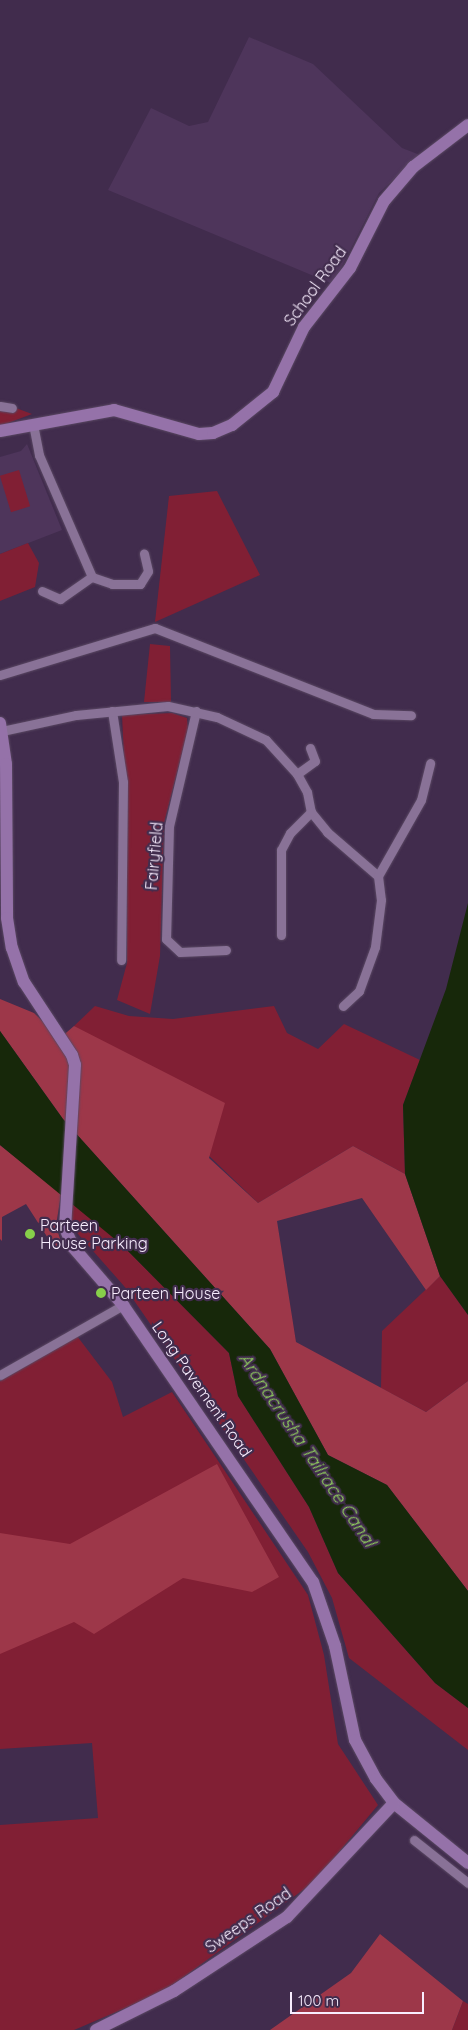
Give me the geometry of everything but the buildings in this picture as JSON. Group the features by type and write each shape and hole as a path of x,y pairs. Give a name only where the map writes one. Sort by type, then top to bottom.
{"main road":[{"name":"School Road","path":"0,430 114,410 199,434 213,434 232,425 273,392 304,327 350,268 384,201 413,167 468,125"},
{"name":"Long Pavement Road","path":"1,727 8,816 7,918 12,948 24,982 72,1055 76,1078 65,1228 73,1247 123,1305 313,1582 336,1646 355,1740 394,1803 468,1863"},
{"name":"Sweeps Road","path":"96,2030 174,1990 287,1917 394,1803"}],"street":[{"path":"0,406 12,408"},
{"path":"33,424 39,455 92,577 112,584 140,584 148,571 144,553"},
{"path":"42,591 60,599 92,577"},
{"path":"0,675 155,628 374,714 411,715"},
{"path":"1,727 112,711 168,706 196,711 235,724 266,740 297,774 307,792 311,812 344,850 378,876"},
{"name":"Fairyfield","path":"112,711 123,782 121,960"},
{"name":"Fairyfield","path":"196,711 169,826 166,940 180,952 226,950"},
{"path":"297,774 315,761 310,748"},
{"path":"342,1006 359,991 375,947 381,900 378,876 421,800 430,763"},
{"path":"281,935 281,850 290,833 311,812"},
{"path":"0,1375 123,1305"},
{"path":"414,1840 468,1883"}],"shaded area":[{"path":"249,37 313,64 402,148 420,155 379,193 333,284 108,190 151,108 189,126 208,122"},
{"path":"16,408 32,414 0,426 0,409"},
{"path":"27,444 62,530 0,554 0,457 21,451"},
{"path":"19,470 30,506 11,512 0,476"},
{"path":"217,491 260,575 155,622 169,496"},
{"path":"28,543 39,563 35,587 0,601 0,554"},
{"path":"150,644 170,646 171,702 144,702"},
{"path":"172,713 187,718 188,730 164,823 160,956 150,1014 117,1000 127,963 127,822 122,715"},
{"path":"0,999 34,1013 60,1038 74,1026 225,1103 209,1158 258,1203 353,1146 405,1174 440,1276 426,1290 362,1198 277,1221 296,1342 426,1412 468,1381 468,1591 387,1485 328,1455 270,1349 63,1119 0,1031"},
{"path":"95,1006 129,1016 173,1019 274,1006 287,1033 318,1049 344,1024 420,1060 403,1105 405,1174 353,1146 258,1203 74,1026"},
{"path":"0,1145 61,1194 56,1226 62,1245 55,1249 26,1204 2,1217 2,1241 0,1239"},
{"path":"69,1199 122,1245 229,1353 238,1396 309,1507 338,1573 435,1683 468,1708 468,1750 349,1658 332,1598 308,1552 124,1286 71,1226"},
{"path":"440,1276 468,1315 468,1381 426,1412 381,1388 382,1331"},
{"path":"77,1336 112,1382 123,1417 172,1392 308,1595 324,1655 338,1744 378,1805 314,1882 163,1992 74,2030 0,2030 0,1825 98,1818 92,1743 0,1749 0,1381"},
{"path":"217,1464 279,1577 252,1592 183,1578 94,1634 74,1622 0,1654 0,1533 70,1544"},
{"path":"380,1934 463,2001 452,2030 270,2030 351,1973"},
{"path":"463,2001 468,2004 468,2030 452,2030"}],"water":[{"path":"468,903 468,1315 440,1276 405,1174 403,1105 446,989"},
{"name":"Ardnacrusha Tailrace Canal","path":"0,1031 63,1119 270,1349 328,1455 387,1485 468,1591 468,1708 435,1683 338,1573 309,1507 238,1396 229,1353 122,1245 0,1145"}],"place":[{"name":"Parteen House Parking","path":"30,1234"},
{"name":"Parteen House","path":"101,1293"}]}
